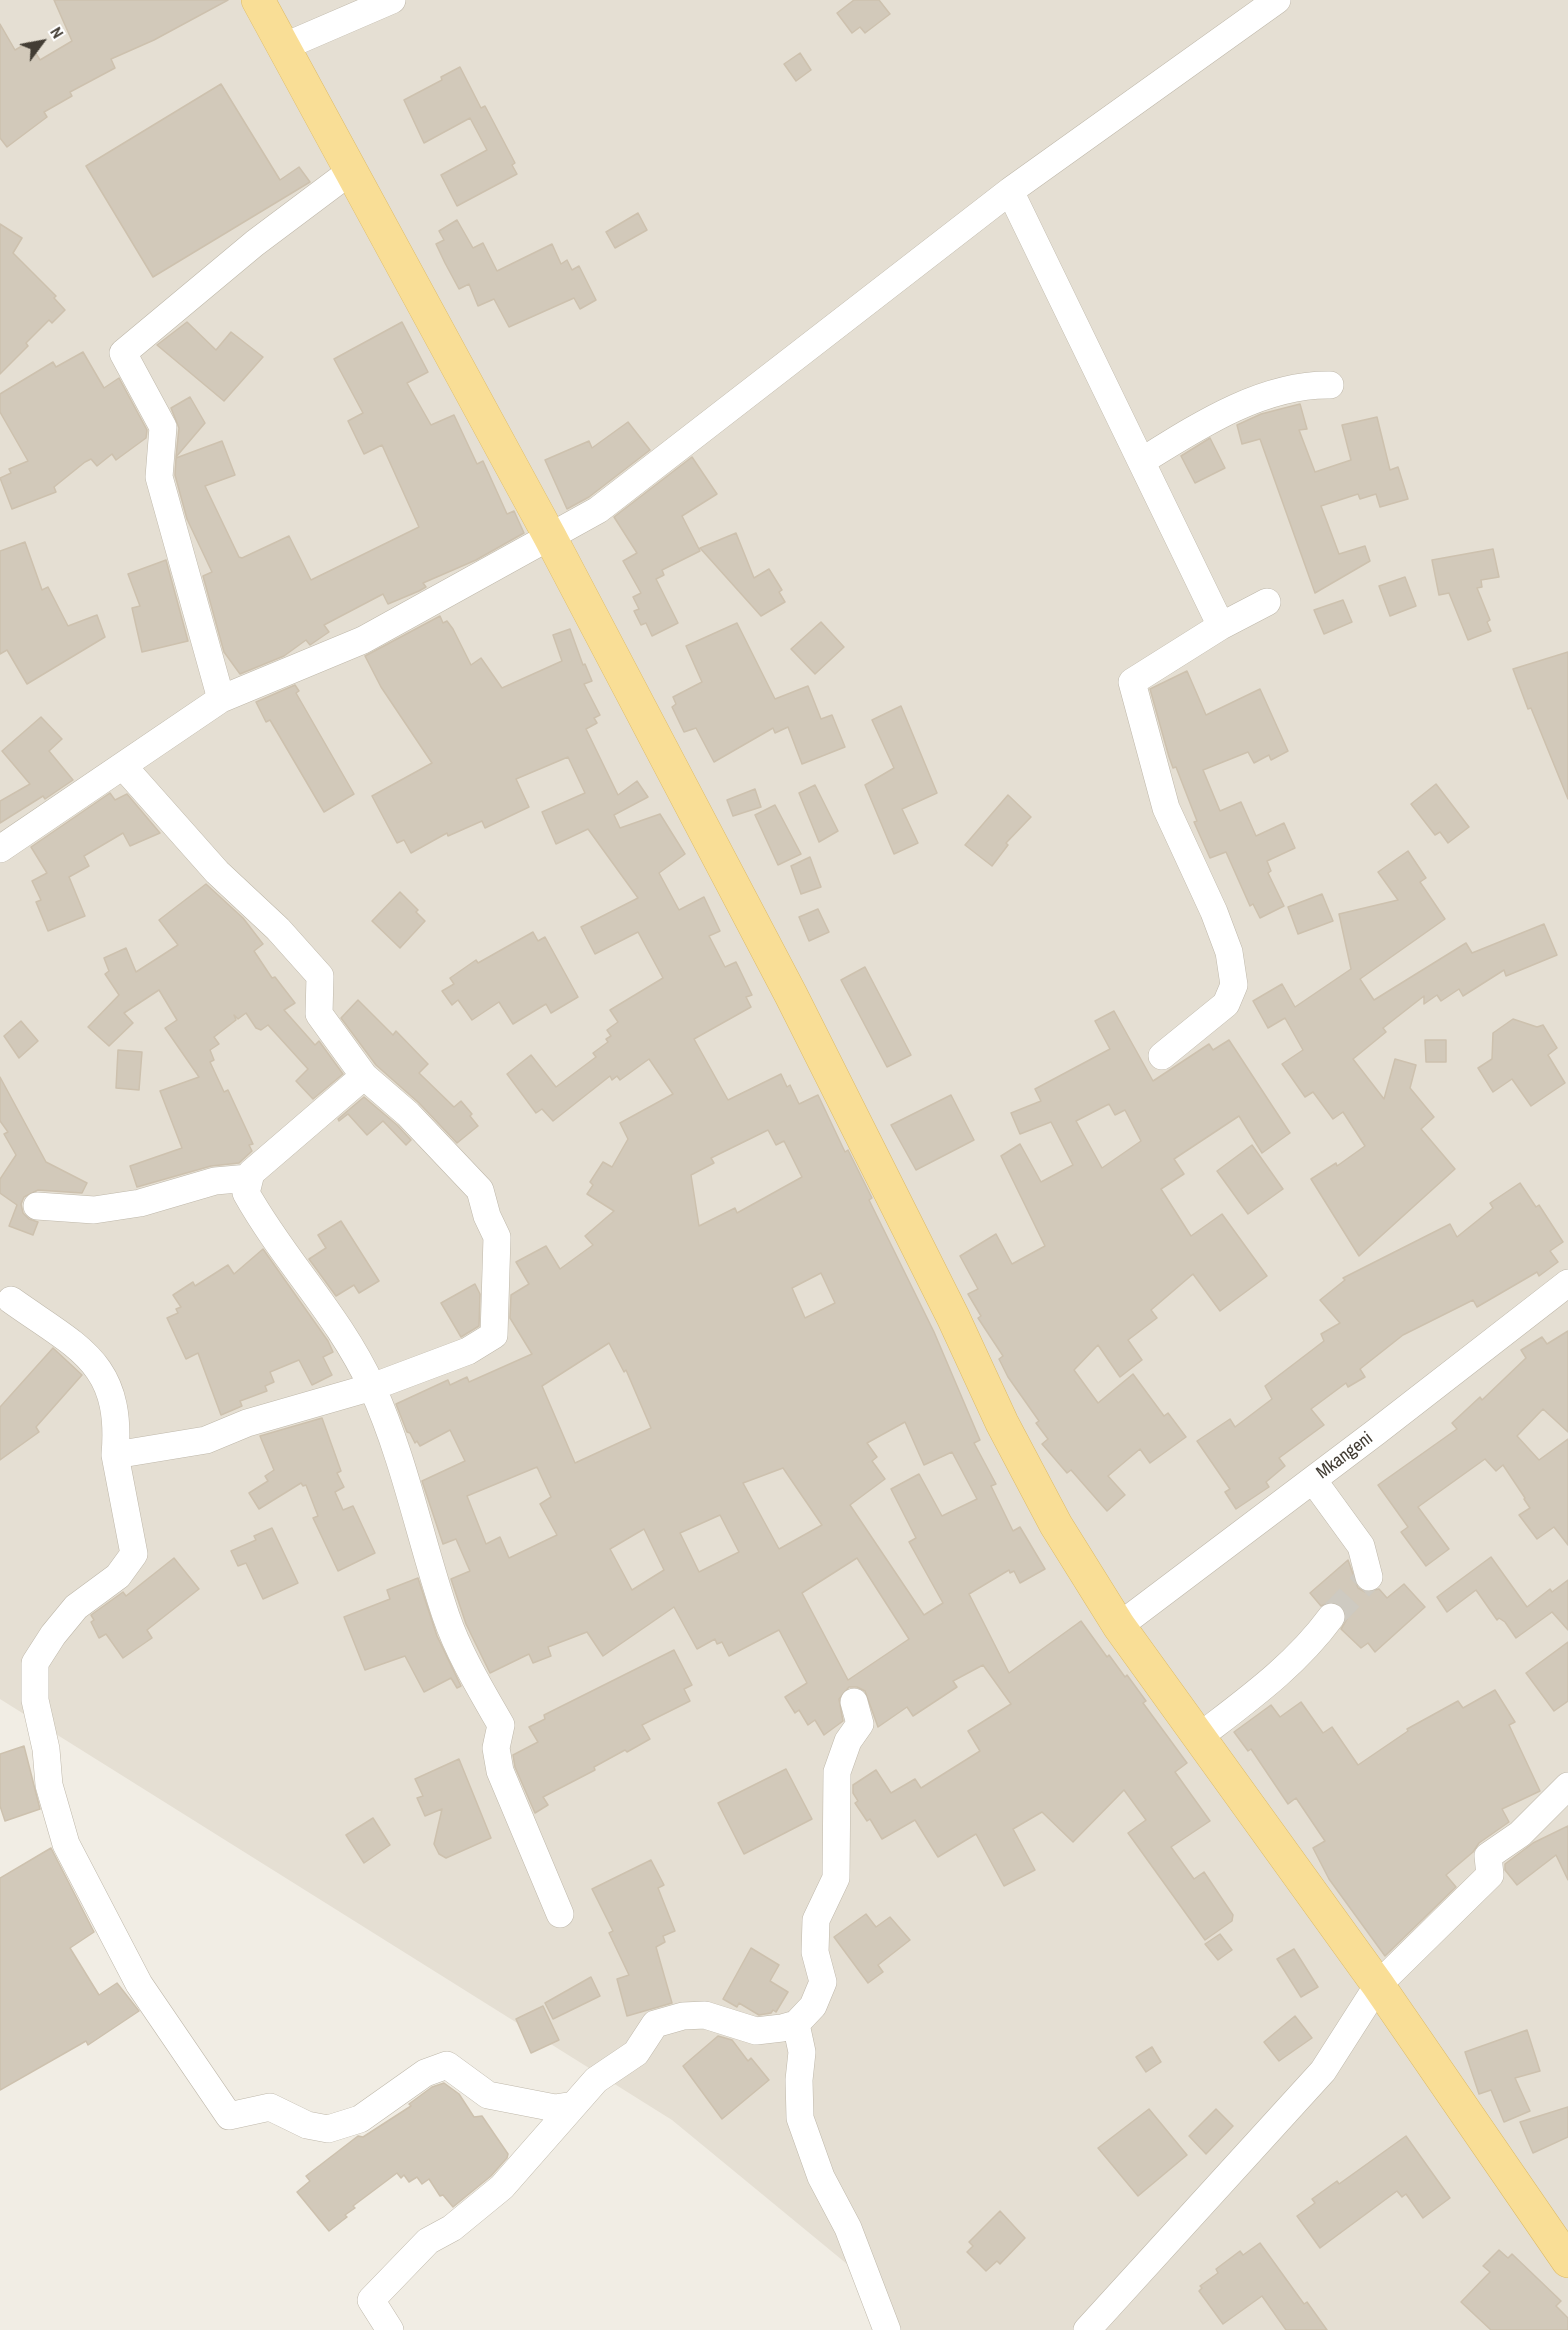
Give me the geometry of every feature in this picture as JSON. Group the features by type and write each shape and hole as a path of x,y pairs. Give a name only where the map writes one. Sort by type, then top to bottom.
{"main road":[{"path":"258,0 549,535 797,1006 953,1317 1002,1423 1056,1525 1119,1626 1378,1985 1568,2261"}],"street":[{"path":"283,47 392,0"},
{"path":"0,849 221,699 363,640 549,535 598,510 651,466 1010,191 1277,0"},
{"path":"221,699 159,477 163,427 123,352 255,243 351,171"},
{"path":"1010,191 1221,626"},
{"path":"1142,461 1193,429 1255,399 1309,385 1330,385"},
{"path":"1162,1056 1226,1004 1234,986 1229,952 1214,912 1166,808 1132,682 1221,626 1268,603"},
{"path":"115,1455 206,1440 247,1423 372,1387 468,1351 494,1335 497,1237 487,1216 480,1190 408,1114 364,1076 319,1014 320,976 278,929 217,872 123,766"},
{"path":"364,1076 250,1173 246,1193 261,1220 342,1329 372,1387 405,1475 446,1617 470,1670 501,1725 496,1748 500,1771 560,1914"},
{"path":"37,1206 94,1210 140,1203 215,1181 249,1178"},
{"name":"Mkangeni","path":"1119,1626 1568,1283"},
{"path":"11,1299 94,1360 110,1389 117,1428 115,1455 134,1554 118,1576 76,1607 53,1635 35,1663 35,1700 46,1749 49,1785 66,1844 139,1984 229,2116 270,2107 307,2125 328,2129 360,2120 425,2073 447,2065 488,2095 555,2108 574,2104"},
{"path":"1313,1480 1361,1546 1369,1577"},
{"path":"1199,1737 1275,1678 1312,1643 1331,1617"},
{"path":"390,2330 371,2300 428,2241 452,2228 502,2187 596,2080 636,2053 656,2024 683,2016 705,2015 756,2031 796,2024 813,2006 823,1982 815,1952 816,1920 836,1878 837,1772 848,1741 860,1724 855,1702"},
{"path":"1087,2330 1323,2071 1378,1985 1490,1875 1488,1856 1520,1834 1568,1786"},
{"path":"796,2024 802,2052 799,2080 800,2118 821,2177 848,2228 887,2330"}],"shaded area":[{"path":"0,0 1568,0 1568,2330 900,2330 881,2292 672,2120 0,1699"}],"building":[{"path":"54,0 228,0 154,40 111,59 115,68 70,92 72,96 44,112 47,117 7,147 0,138 0,24 15,50 29,42 40,60 72,41"},
{"path":"854,0 879,0 890,14 865,33 860,27 852,33 837,13"},
{"path":"800,53 811,70 796,81 784,64"},
{"path":"460,67 481,108 485,106 515,163 512,165 517,174 457,206 441,175 487,150 470,118 424,143 404,100 442,80 441,77"},
{"path":"221,84 280,180 299,167 310,182 153,277 86,166"},
{"path":"638,213 647,230 615,248 606,232"},
{"path":"457,220 473,248 483,243 497,271 552,244 561,264 567,260 572,270 579,266 596,300 580,309 574,298 509,327 494,299 478,306 469,284 459,289 445,263 436,244 444,240 439,231"},
{"path":"0,224 22,238 13,253 56,296 54,298 65,310 52,323 49,320 26,343 28,346 0,374"},
{"path":"187,322 216,350 231,332 263,357 224,401 157,345"},
{"path":"402,322 428,372 407,383 431,425 454,415 477,464 483,461 507,514 514,511 524,533 476,560 423,583 426,587 419,591 388,604 383,594 324,625 329,632 310,645 306,640 284,656 240,674 224,652 203,576 212,572 187,519 175,475 176,458 222,441 235,475 205,486 239,557 242,558 289,536 311,580 419,527 382,445 364,454 348,421 363,413 334,359"},
{"path":"83,352 104,388 119,378 147,430 146,438 116,460 112,454 97,466 91,459 85,462 54,487 56,492 12,509 0,478 11,473 9,469 28,461 0,412 0,394 53,362 56,367"},
{"path":"190,397 205,423 176,457 179,428 171,408"},
{"path":"1300,404 1307,429 1299,430 1315,472 1351,460 1342,425 1377,417 1390,470 1398,467 1408,499 1380,507 1376,494 1360,499 1358,494 1321,506 1339,554 1365,546 1370,561 1315,593 1260,439 1242,444 1237,425 1261,414"},
{"path":"628,422 650,450 589,497 567,509 545,460 589,441 592,448"},
{"path":"1210,438 1225,468 1195,483 1181,456"},
{"path":"692,457 717,494 682,516 700,551 662,570 664,575 656,579 678,623 652,636 646,623 641,625 634,611 639,609 633,597 641,593 623,561 637,553 614,517"},
{"path":"736,533 754,578 769,569 782,590 779,592 785,602 761,616 700,548"},
{"path":"25,542 42,590 48,587 68,626 97,615 105,637 27,684 7,650 0,654 0,551"},
{"path":"1493,549 1499,577 1481,580 1482,587 1477,588 1490,620 1487,622 1491,631 1468,640 1449,593 1439,595 1432,560"},
{"path":"166,560 188,641 142,652 132,608 140,606 128,574"},
{"path":"1405,577 1416,606 1390,616 1379,586"},
{"path":"1343,600 1352,622 1324,634 1314,610"},
{"path":"440,616 443,623 447,621 453,629 471,665 481,658 502,688 562,661 553,635 570,629 583,665 585,664 592,681 584,684 600,715 594,718 597,723 586,729 618,795 637,781 648,797 614,815 620,828 660,814 685,854 659,873 679,910 704,897 720,931 709,936 725,967 736,962 752,995 746,997 751,1007 694,1039 728,1100 781,1074 787,1087 790,1085 799,1104 818,1095 845,1152 848,1150 872,1198 869,1200 934,1332 980,1440 974,1443 996,1484 991,1486 1013,1531 1020,1527 1045,1569 1020,1583 1014,1571 1010,1573 1009,1570 969,1594 1009,1673 1081,1621 1107,1657 1109,1655 1125,1677 1127,1675 1146,1701 1143,1703 1187,1763 1175,1772 1210,1821 1171,1847 1194,1879 1204,1872 1233,1915 1232,1921 1205,1940 1128,1833 1146,1820 1124,1790 1073,1842 1042,1812 1013,1829 1035,1870 1004,1886 976,1834 938,1857 915,1820 882,1839 870,1819 867,1821 855,1803 858,1801 853,1793 853,1785 876,1770 891,1793 915,1779 921,1788 980,1751 968,1731 1011,1704 983,1665 953,1681 957,1687 913,1716 907,1707 878,1727 865,1691 857,1687 849,1687 839,1699 843,1721 824,1735 815,1720 808,1725 799,1710 795,1713 785,1697 807,1683 779,1630 729,1656 722,1642 717,1644 715,1639 697,1649 674,1607 603,1656 587,1632 548,1647 551,1656 533,1663 529,1654 490,1673 466,1624 451,1579 470,1571 456,1539 443,1544 422,1481 465,1461 450,1430 420,1446 417,1441 415,1443 410,1433 407,1432 396,1404 448,1380 450,1385 467,1377 469,1382 532,1354 510,1318 511,1295 529,1284 516,1262 546,1246 560,1269 593,1245 585,1236 614,1211 587,1194 593,1185 590,1182 603,1162 612,1167 628,1139 620,1123 673,1094 649,1059 620,1080 617,1076 612,1080 610,1076 553,1121 542,1109 536,1113 507,1074 531,1055 556,1087 596,1057 593,1053 608,1042 606,1039 611,1036 607,1030 618,1022 610,1010 663,978 638,932 595,954 581,927 638,898 588,829 556,844 542,812 585,793 568,757 516,779 529,807 485,828 482,821 448,836 447,833 411,853 404,840 397,843 372,796 432,763 381,687 365,656","holes":["768,1130 776,1145 784,1141 802,1177 737,1213 735,1208 699,1226 691,1175 714,1163 711,1158","821,1273 835,1303 805,1318 792,1288","609,1343 624,1372 626,1370 651,1428 575,1463 542,1386","905,1422 924,1465 952,1452 977,1499 942,1516 919,1474 891,1489 916,1538 909,1542 943,1603 924,1615 850,1505 885,1479 872,1461 877,1457 867,1443","537,1467 551,1497 540,1504 557,1535 509,1558 500,1537 486,1544 467,1496","783,1468 822,1525 779,1549 743,1483","720,1515 739,1552 699,1572 680,1533","644,1529 664,1570 632,1590 610,1549","857,1558 909,1639 848,1680 802,1593"]},
{"path":"821,622 844,647 815,674 791,649"},
{"path":"737,623 775,699 808,686 821,719 832,715 845,747 802,764 788,727 775,733 773,728 714,762 696,728 684,732 672,707 676,704 673,697 702,682 686,646"},
{"path":"1568,652 1568,799 1513,669"},
{"path":"1187,671 1206,715 1260,689 1288,751 1271,760 1269,755 1254,763 1248,752 1203,770 1220,811 1241,802 1256,836 1284,823 1295,848 1267,861 1271,871 1268,873 1284,906 1260,918 1253,904 1250,906 1226,852 1210,858 1194,822 1197,821 1176,767 1173,768 1169,757 1150,689"},
{"path":"295,685 299,691 296,693 354,794 324,812 270,720 266,722 256,702"},
{"path":"901,706 937,793 902,809 918,843 894,854 865,785 894,768 872,720"},
{"path":"41,717 62,739 49,751 73,780 45,799 43,796 0,823 0,801 30,784 2,751"},
{"path":"1436,784 1469,827 1448,843 1440,832 1435,835 1411,804"},
{"path":"815,785 838,831 819,842 799,793"},
{"path":"755,789 761,807 733,816 727,800"},
{"path":"110,793 115,800 127,794 160,833 130,846 123,833 84,856 89,866 69,877 85,916 48,931 36,902 41,900 32,881 47,873 31,847"},
{"path":"1008,795 1031,817 1006,843 1008,845 992,866 965,845"},
{"path":"775,805 801,854 778,865 755,815"},
{"path":"1408,851 1426,878 1420,882 1445,919 1360,979 1374,1000 1466,943 1472,953 1544,924 1557,955 1506,976 1504,970 1463,996 1459,989 1441,1001 1437,995 1424,1004 1424,996 1383,1028 1386,1032 1353,1059 1384,1099 1395,1059 1416,1065 1410,1088 1434,1117 1421,1129 1455,1169 1359,1256 1311,1179 1336,1163 1337,1166 1365,1146 1343,1112 1333,1119 1313,1092 1305,1097 1282,1064 1303,1050 1285,1018 1268,1028 1253,1001 1282,984 1295,1007 1351,969 1339,914 1398,900 1378,872"},
{"path":"810,857 821,887 801,894 791,866"},
{"path":"206,884 243,918 263,944 254,951 272,978 275,977 295,1003 284,1010 315,1045 319,1041 343,1074 313,1099 296,1081 308,1069 268,1025 261,1030 256,1028 246,1013 238,1019 234,1015 236,1020 214,1037 219,1044 210,1050 214,1060 210,1062 224,1092 228,1090 253,1144 249,1145 252,1151 239,1163 211,1166 137,1187 130,1166 182,1148 160,1091 199,1077 165,1028 177,1020 159,990 124,1013 133,1023 109,1046 88,1027 119,995 105,974 109,971 104,958 126,948 136,972 178,945 159,920"},
{"path":"400,892 418,910 416,912 425,921 400,948 372,921"},
{"path":"1322,894 1333,921 1298,934 1288,907"},
{"path":"818,909 829,932 809,941 799,917"},
{"path":"533,932 538,941 545,937 578,997 551,1013 546,1004 513,1024 499,1002 472,1020 458,1000 452,1005 442,991 454,984 450,978 476,960 478,963"},
{"path":"865,967 911,1055 887,1067 841,980"},
{"path":"358,1000 393,1035 396,1031 428,1064 419,1073 454,1107 461,1101 478,1126 457,1143 419,1103 376,1065 341,1018"},
{"path":"1114,1011 1153,1081 1209,1044 1213,1050 1229,1040 1290,1133 1262,1153 1239,1116 1174,1159 1184,1174 1161,1189 1191,1236 1222,1214 1267,1276 1220,1311 1193,1274 1151,1310 1157,1318 1128,1340 1142,1360 1120,1377 1098,1345 1074,1370 1098,1403 1133,1374 1164,1416 1168,1413 1186,1437 1150,1463 1140,1449 1108,1476 1125,1495 1107,1511 1071,1470 1067,1473 1042,1444 1048,1439 1036,1423 1039,1421 1008,1377 999,1359 1003,1356 978,1318 981,1316 968,1294 978,1289 960,1256 996,1234 1012,1264 1045,1246 1001,1156 1020,1144 1041,1182 1073,1165 1051,1122 1020,1134 1011,1113 1041,1101 1035,1089 1110,1049 1095,1021","holes":["1109,1104 1115,1115 1125,1110 1141,1141 1102,1168 1076,1121"]},
{"path":"1513,1019 1537,1027 1543,1025 1557,1048 1548,1055 1565,1083 1531,1106 1512,1079 1493,1092 1478,1068 1492,1059 1493,1033"},
{"path":"21,1021 38,1041 19,1058 4,1036"},
{"path":"1425,1040 1446,1040 1446,1062 1426,1062"},
{"path":"118,1050 142,1052 139,1090 116,1088"},
{"path":"0,1077 46,1162 87,1183 82,1193 38,1190 24,1197 21,1204 23,1213 29,1219 38,1222 33,1235 9,1226 17,1205 0,1193 0,1179 16,1155 4,1134 8,1132 0,1121"},
{"path":"951,1095 974,1140 916,1170 891,1125"},
{"path":"364,1097 411,1140 406,1145 383,1121 367,1135 348,1114 339,1121 338,1119"},
{"path":"1252,1145 1283,1189 1248,1214 1217,1171"},
{"path":"1520,1183 1536,1207 1539,1205 1563,1242 1550,1251 1558,1262 1539,1276 1537,1272 1477,1307 1473,1300 1403,1335 1360,1369 1365,1377 1348,1387 1346,1383 1311,1409 1324,1425 1279,1458 1285,1466 1266,1482 1269,1487 1236,1509 1225,1492 1230,1489 1197,1441 1230,1419 1235,1427 1272,1399 1265,1386 1324,1341 1321,1334 1340,1323 1320,1300 1345,1280 1343,1278 1450,1224 1457,1237 1493,1208 1490,1203"},
{"path":"341,1221 379,1281 359,1293 354,1285 336,1296 309,1259 326,1248 318,1235"},
{"path":"263,1249 328,1341 333,1352 323,1357 332,1375 312,1385 299,1360 270,1372 274,1382 265,1386 267,1391 240,1401 242,1406 221,1415 198,1353 186,1359 167,1318 178,1313 176,1309 181,1307 173,1295 193,1282 195,1286 228,1265 234,1274"},
{"path":"475,1284 480,1294 479,1326 461,1337 441,1303"},
{"path":"1568,1331 1568,1432 1543,1409 1517,1436 1539,1460 1568,1439 1568,1545 1554,1527 1537,1539 1519,1515 1530,1508 1525,1498 1503,1465 1496,1471 1485,1459 1418,1507 1449,1549 1426,1566 1401,1532 1408,1527 1378,1485 1457,1429 1452,1423 1480,1397 1482,1400 1526,1358 1521,1350 1542,1337 1547,1344"},
{"path":"53,1348 82,1375 36,1427 39,1432 0,1460 0,1407"},
{"path":"322,1418 341,1471 337,1473 344,1487 335,1492 343,1510 353,1506 375,1553 338,1571 313,1518 318,1516 306,1485 303,1486 301,1483 259,1509 249,1493 268,1481 265,1476 274,1470 260,1436"},
{"path":"272,1528 298,1583 263,1599 246,1563 238,1566 231,1551 256,1540 254,1536"},
{"path":"1491,1557 1527,1607 1550,1589 1552,1592 1568,1580 1568,1630 1552,1612 1516,1638 1505,1622 1499,1618 1497,1620 1476,1590 1447,1612 1437,1597"},
{"path":"174,1558 199,1589 147,1630 152,1638 123,1658 106,1634 99,1638 91,1622 94,1620 91,1615 123,1592 126,1596"},
{"path":"1348,1560 1358,1588 1365,1592 1379,1589 1387,1598 1404,1584 1425,1607 1375,1652 1368,1643 1361,1648 1341,1629 1347,1619 1341,1605 1333,1601 1321,1606 1310,1593"},
{"path":"418,1578 437,1636 461,1686 457,1688 451,1678 424,1692 405,1656 365,1670 344,1617 390,1599 387,1590"},
{"path":"1568,1642 1568,1701 1554,1711 1526,1673"},
{"path":"674,1650 692,1685 684,1689 690,1701 642,1725 650,1739 627,1752 625,1750 594,1767 595,1770 543,1797 548,1805 535,1813 515,1767 513,1755 538,1742 529,1727 545,1719 544,1715"},
{"path":"1495,1690 1515,1722 1509,1725 1540,1791 1502,1809 1509,1822 1479,1843 1473,1852 1446,1875 1456,1887 1385,1956 1329,1879 1313,1848 1325,1841 1296,1798 1288,1804 1251,1749 1248,1751 1234,1732 1271,1705 1280,1717 1301,1702 1323,1733 1332,1727 1358,1765 1408,1731 1407,1729 1458,1701 1463,1708"},
{"path":"24,1746 40,1809 5,1821 0,1806 0,1754"},
{"path":"459,1759 491,1838 446,1858 439,1854 434,1844 442,1809 425,1816 417,1798 423,1796 415,1779"},
{"path":"786,1769 812,1819 744,1854 718,1803"},
{"path":"373,1818 390,1845 364,1863 346,1835"},
{"path":"1568,1826 1568,1880 1556,1855 1517,1885 1505,1870 1505,1864 1533,1843"},
{"path":"51,1848 94,1932 70,1948 99,1995 117,1983 139,2011 88,2045 86,2041 0,2090 0,1878"},
{"path":"651,1860 664,1885 658,1888 675,1931 663,1936 665,1942 656,1947 672,2003 627,2016 617,1979 629,1975 609,1933 613,1931 592,1889"},
{"path":"866,1914 876,1927 890,1917 910,1940 878,1965 883,1972 868,1983 834,1937"},
{"path":"1220,1934 1232,1950 1218,1960 1205,1944"},
{"path":"751,1948 779,1965 770,1981 788,1992 776,2012 773,2010 771,2013 759,2015 739,2003 737,2007 723,1999"},
{"path":"1294,1949 1318,1987 1301,1997 1277,1959"},
{"path":"591,1977 600,1996 553,2019 545,2003"},
{"path":"543,2006 559,2040 531,2053 516,2019"},
{"path":"1295,2016 1312,2038 1279,2061 1264,2042"},
{"path":"1527,2030 1540,2071 1515,2078 1530,2111 1504,2122 1491,2090 1479,2094 1465,2052"},
{"path":"718,2036 732,2040 748,2061 751,2058 769,2080 722,2119 683,2066"},
{"path":"1152,2047 1161,2062 1146,2072 1136,2057"},
{"path":"444,2083 459,2094 474,2117 482,2116 508,2154 507,2158 491,2176 453,2207 443,2195 440,2196 429,2179 422,2184 417,2177 409,2182 404,2175 401,2178 397,2173 353,2206 355,2208 345,2215 347,2217 329,2231 297,2192 310,2181 306,2176 358,2136 363,2137 411,2106 409,2104 432,2087"},
{"path":"1568,2107 1568,2137 1533,2153 1520,2122"},
{"path":"1149,2109 1187,2155 1138,2196 1098,2148"},
{"path":"1216,2109 1233,2126 1206,2154 1189,2136"},
{"path":"1406,2136 1450,2198 1423,2218 1406,2194 1402,2197 1397,2191 1320,2248 1297,2216 1315,2203 1312,2199 1337,2181 1339,2184"},
{"path":"1000,2211 1025,2238 1000,2264 997,2261 986,2271 967,2252 973,2246 969,2242"},
{"path":"1260,2243 1304,2304 1307,2302 1327,2330 1286,2330 1262,2296 1223,2324 1199,2291 1202,2288 1200,2286 1218,2273 1216,2269 1240,2251 1243,2255"},
{"path":"1499,2250 1508,2258 1512,2254 1561,2301 1556,2306 1568,2318 1568,2330 1491,2330 1461,2302 1490,2272 1483,2266"}],"tunnel":[{"path":"1331,1617 1369,1577"}]}
